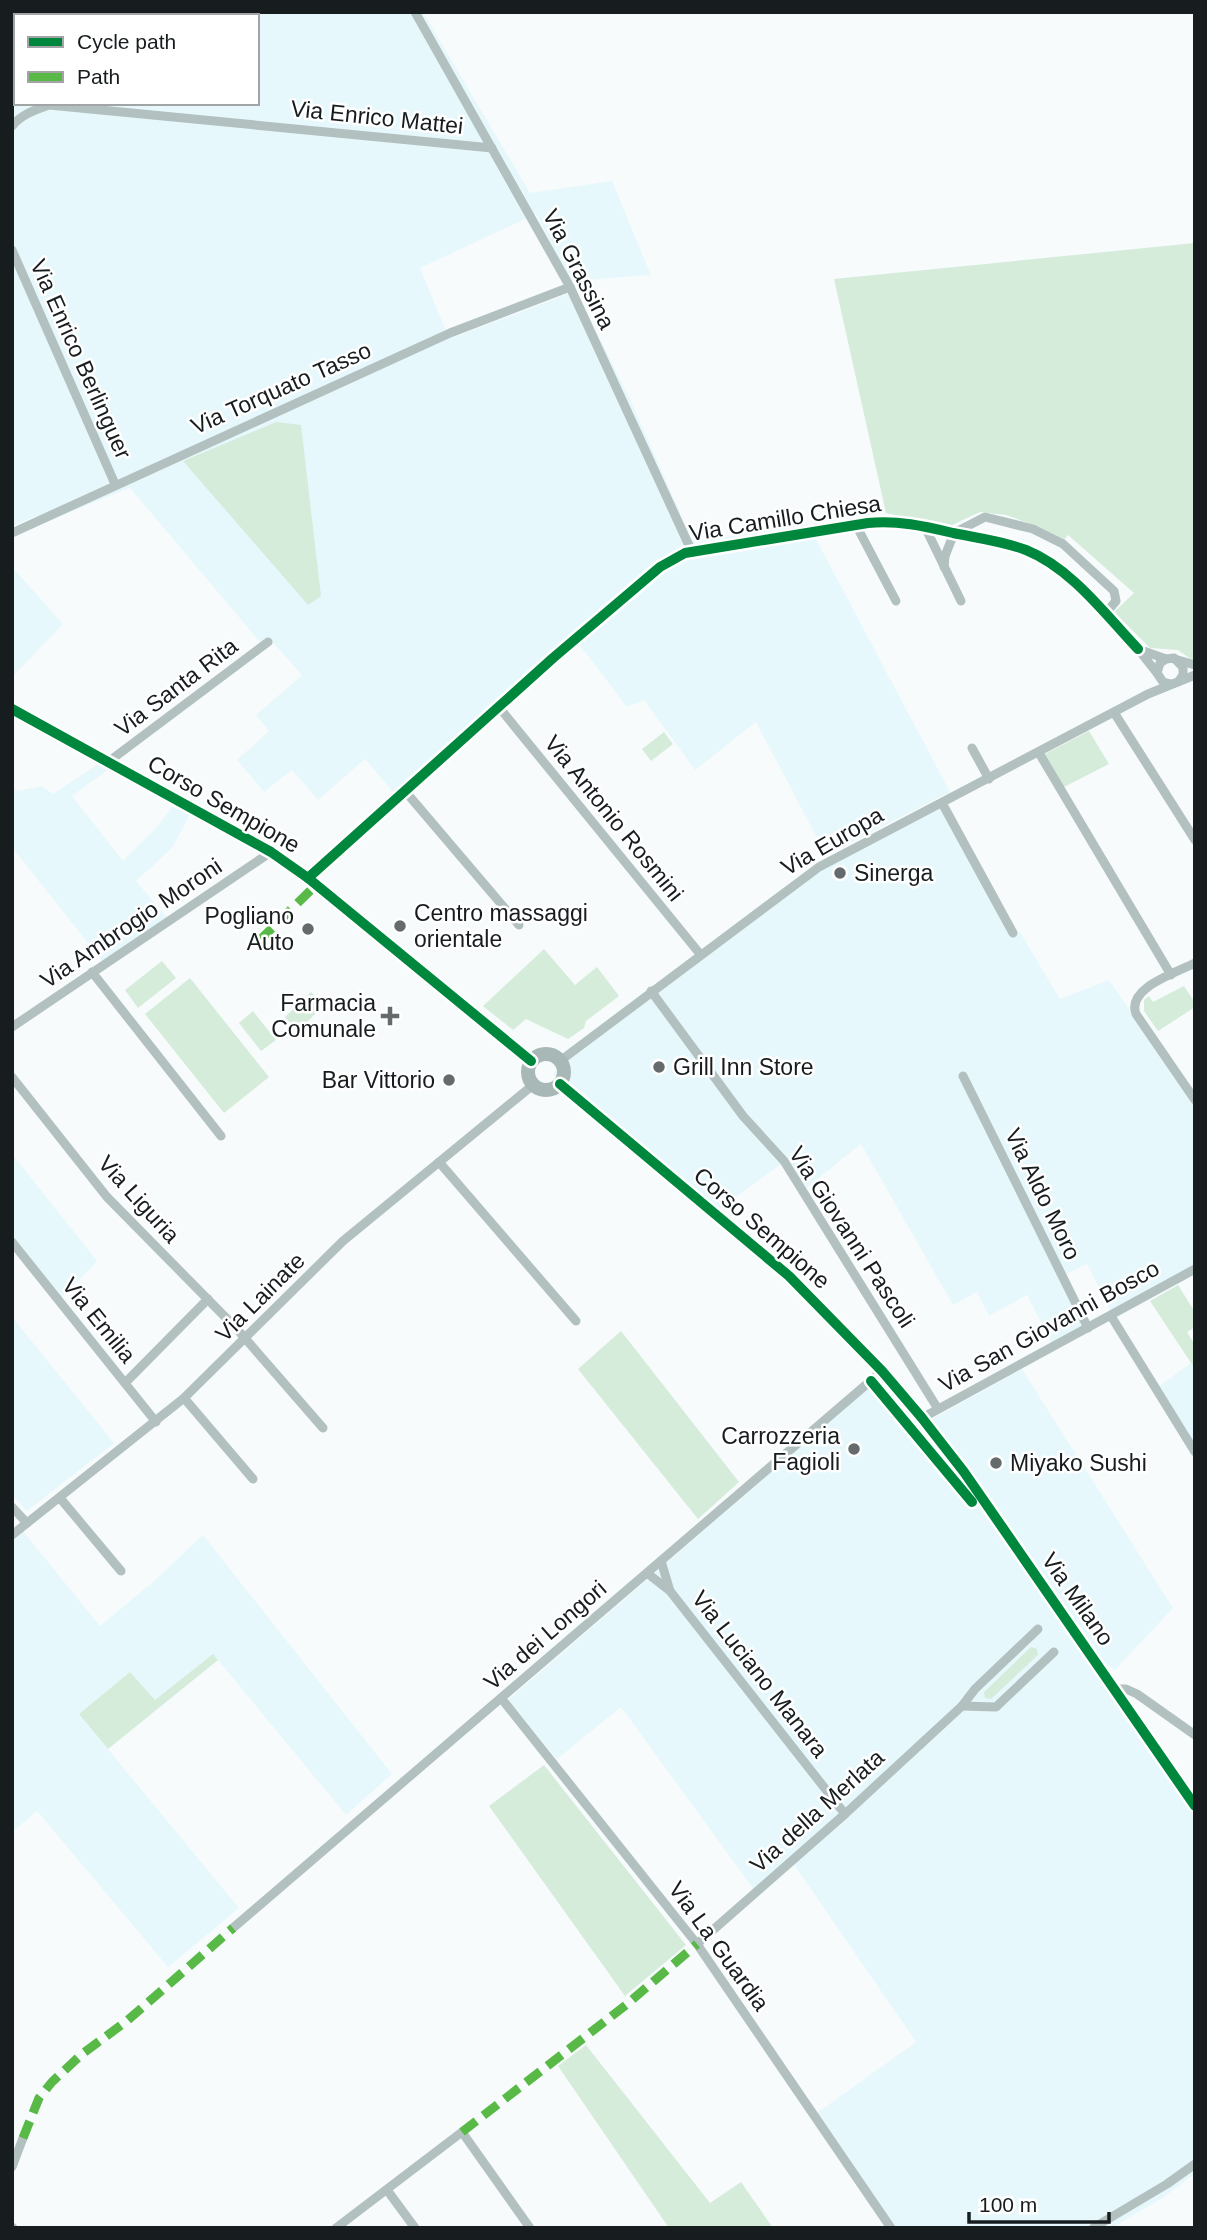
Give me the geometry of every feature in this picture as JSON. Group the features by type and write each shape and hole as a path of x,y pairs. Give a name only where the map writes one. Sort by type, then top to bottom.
{"main road":[{"name":"Corso Sempione","path":"12,709 271,852 307,878 531,1061"},
{"path":"546,1054 560,1061 564,1075 560,1084 547,1090 533,1085 528,1076 531,1061 546,1054"},
{"name":"Corso Sempione","path":"560,1084 789,1276 882,1371 922,1418"},
{"name":"Via Milano","path":"922,1418 964,1472 1195,1807"}],"street":[{"name":"Via Grassina","path":"415,12 570,287 692,552"},
{"name":"Via Enrico Mattei","path":"12,126 31,112 49,105 492,148"},
{"name":"Via Enrico Berlinguer","path":"12,250 115,484"},
{"name":"Via Torquato Tasso","path":"12,533 450,333 570,287"},
{"path":"944,567 945,556 954,533 981,519 989,518 1023,526 1052,538 1075,554 1114,591 1116,601 1105,614"},
{"name":"Via Camillo Chiesa","path":"307,878 498,706 660,567 676,557 692,552 891,521 1017,547 1041,557 1063,573 1138,649 1158,675"},
{"path":"856,525 896,601"},
{"path":"925,527 961,601"},
{"name":"Via Santa Rita","path":"108,762 268,642"},
{"name":"Via Camillo Chiesa","path":"1138,649 1166,659"},
{"path":"1149,694 1158,675 1160,663 1166,659 1195,665"},
{"path":"1158,675 1163,682 1175,683 1184,671 1178,660"},
{"name":"Via Europa","path":"560,1061 818,867 1149,694 1195,674"},
{"name":"Via Antonio Rosmini","path":"498,706 700,954"},
{"path":"1115,714 1195,840"},
{"path":"972,748 989,779"},
{"path":"1039,753 1171,975"},
{"path":"405,791 520,925"},
{"path":"942,803 1013,933"},
{"name":"Via Ambrogio Moroni","path":"12,1027 271,852"},
{"path":"1195,963 1140,992 1134,1009 1195,1100"},
{"path":"92,972 221,1136"},
{"name":"Via Giovanni Pascoli","path":"651,991 743,1116 779,1156 939,1409"},
{"name":"Via Aldo Moro","path":"963,1076 1087,1328"},
{"name":"Via Liguria","path":"12,1077 107,1197 246,1338 323,1428"},
{"name":"Via Lainate","path":"12,1535 184,1398 343,1241 533,1085"},
{"path":"439,1161 576,1321"},
{"name":"Via Emilia","path":"12,1242 156,1422"},
{"name":"Via San Giovanni Bosco","path":"922,1418 1195,1269"},
{"path":"125,1383 208,1300"},
{"path":"1111,1316 1195,1452"},
{"name":"Via dei Longori","path":"233,1928 882,1371"},
{"path":"184,1398 253,1479"},
{"path":"60,1498 121,1571"},
{"path":"12,1507 27,1523"},
{"name":"Via Luciano Manara","path":"661,1561 670,1591"},
{"name":"Via Luciano Manara","path":"647,1573 670,1591 845,1814"},
{"name":"Via della Merlata","path":"697,1944 845,1814 962,1706 975,1689 1038,1629"},
{"path":"962,1706 996,1707 1054,1652"},
{"path":"1114,1689 1137,1693 1195,1735"},
{"name":"Via La Guardia","path":"501,1698 697,1944 891,2228"},
{"path":"336,2228 461,2132 530,2228"},
{"path":"12,2167 23,2138"},
{"path":"1093,2228 1195,2164"},
{"path":"387,2189 415,2228"}],"shaded area":[{"path":"423,12 530,193 612,181 651,275 570,281 536,214 420,268 447,333 454,337 576,291 631,401 692,540 701,541 808,524 950,792 826,855 756,722 695,770 644,700 627,707 572,635 394,793 365,759 318,800 292,770 264,792 237,760 269,731 256,715 302,675 268,637 260,642 130,488 43,523 36,516 12,526 12,93 14,105 259,105 258,14"},
{"path":"12,567 63,624 12,677"},
{"path":"103,761 113,766 72,796 123,861 156,828 177,801 192,810 172,848 136,881 172,924 107,967 12,847 12,787 18,791 42,786 53,794"},
{"path":"940,806 1010,937 1020,932 1060,999 1109,980 1195,1105 1195,1266 1111,1312 1087,1264 1060,1277 1084,1327 1052,1344 1027,1295 989,1316 977,1292 953,1305 861,1144 806,1188 788,1159 718,1210 553,1074 574,1054 819,870"},
{"path":"12,1154 97,1261 59,1300 12,1241"},
{"path":"12,1317 114,1443 27,1511 12,1495"},
{"path":"1191,1363 1195,1369 1195,1446 1158,1387"},
{"path":"1022,1369 1173,1608 1115,1670 1103,1661 932,1419"},
{"path":"883,1375 922,1419 1195,1816 1195,2174 1164,2197 1113,2227 1111,2223 1102,2228 895,2228 817,2113 916,2042 791,1860 755,1891 621,1707 557,1759 508,1700"},
{"path":"22,1530 100,1626 153,1582 203,1535 392,1774 346,1815 213,1654 155,1700 130,1672 79,1714 239,1908 168,1967 37,1811 12,1832 12,1538"}],"green space":[{"path":"1195,243 1195,662 1178,650 1150,648 1114,612 1134,593 1068,535 1064,540 1006,515 980,512 950,526 886,513 834,279"},
{"path":"276,422 301,425 321,596 308,605 183,461"},
{"path":"1089,731 1109,764 1062,788 1043,755"},
{"path":"664,732 673,744 651,761 642,749"},
{"path":"544,949 575,985 597,967 619,996 586,1021 584,1028 568,1039 526,1019 513,1030 483,1006"},
{"path":"162,961 176,978 138,1008 125,990"},
{"path":"190,978 269,1077 224,1113 145,1014"},
{"path":"1184,986 1195,1007 1158,1031 1144,1011 1144,1000 1149,996 1153,1002"},
{"path":"311,992 324,1005 298,1031 285,1017"},
{"path":"253,1011 276,1040 261,1051 239,1023"},
{"path":"1178,1285 1195,1312 1195,1327 1187,1332 1195,1345 1195,1369 1150,1301"},
{"path":"621,1331 739,1482 698,1519 578,1369"},
{"path":"1031,1647 1037,1649 1038,1655 991,1699 985,1698 984,1692"},
{"path":"213,1654 218,1660 108,1749 79,1714 130,1672 155,1700"},
{"path":"544,1765 686,1945 625,1996 489,1806"},
{"path":"586,2045 710,2203 741,2182 773,2228 669,2228 558,2066"}],"marked path":[{"path":"259,941 316,885"},
{"path":"23,2138 39,2098 52,2082 233,1928"},
{"path":"462,2132 626,2005 697,1944"}],"cycle path":[{"path":"308,878 553,658 660,567 685,553 879,522 911,524 990,540 1026,550 1058,568 1086,593 1138,649"},
{"path":"12,709 271,852 308,878 531,1061"},
{"path":"560,1084 789,1276 882,1371 964,1472 1195,1806"},
{"path":"871,1381 972,1502"}],"place":[{"name":"Sinerga","path":"840,873"},
{"name":"Centro massaggi orientale","path":"400,926"},
{"name":"Pogliano Auto","path":"308,929"},
{"name":"Farmacia Comunale","path":"390,1016"},
{"name":"Grill Inn Store","path":"659,1067"},
{"name":"Bar Vittorio","path":"449,1080"},
{"name":"Carrozzeria Fagioli","path":"854,1449"},
{"name":"Miyako Sushi","path":"996,1463"}]}
